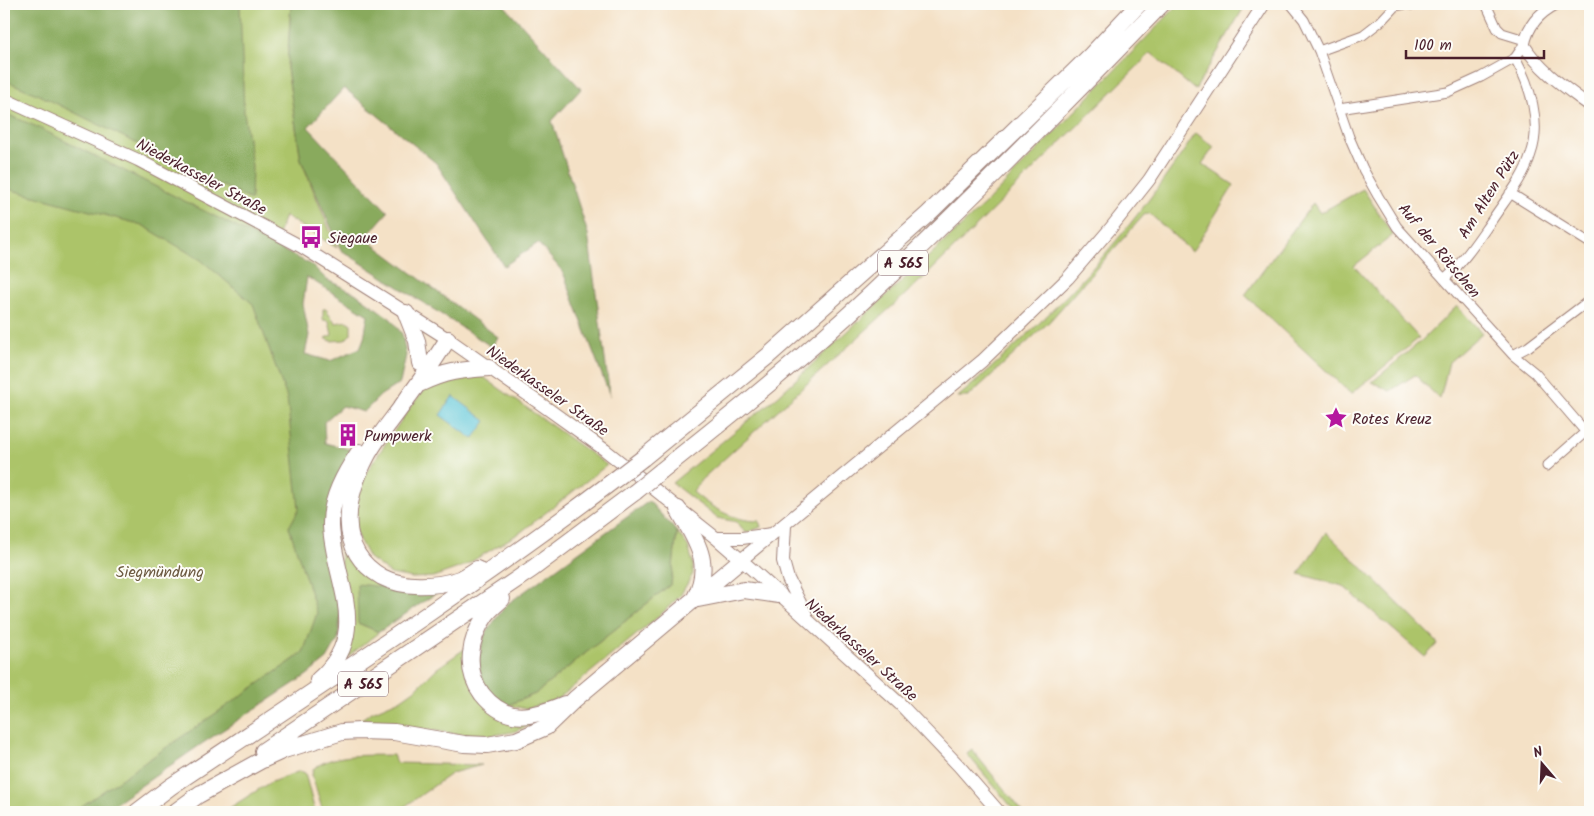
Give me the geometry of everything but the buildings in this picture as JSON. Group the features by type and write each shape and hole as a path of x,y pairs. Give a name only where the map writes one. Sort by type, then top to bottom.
{"highway":[{"name":"A 565","path":"137,812 170,787 399,634 543,534 643,458 776,349 928,214 1091,55 1139,4"},
{"name":"A 565","path":"174,812 532,569 661,472 762,390 872,293 1039,131 1162,4"},
{"path":"406,313 417,341 420,363"},
{"path":"280,713 328,672 338,656 346,636 348,613 331,526 333,506 342,479 420,363 444,337"},
{"path":"444,337 417,385 368,454 353,486 348,524 351,540 358,556 367,566 383,577 406,584 428,585 457,580 543,534"},
{"path":"417,385 436,375 456,370 489,368"},
{"path":"678,509 700,549 703,566 701,585 694,600"},
{"path":"193,798 284,750 329,736 360,731 394,732 464,744 487,745 516,740 546,727 575,700 741,560"},
{"path":"532,569 486,615 473,640 470,654 473,678 491,705 513,715 543,713 575,700"},
{"path":"694,600 744,590 780,595"}],"main road":[{"path":"741,560 785,526 982,361 1068,278 1110,229 1148,180 1264,4"},
{"name":"Niederkasseler Straße","path":"4,99 138,160 329,263 444,337 605,450 716,538 900,704 959,766 999,812"},
{"path":"785,526 783,561 788,579 811,624"},
{"path":"716,538 742,538 774,534"}],"street":[{"name":"Auf der Rötschen","path":"1291,4 1304,20 1319,51 1339,109 1363,169 1397,227 1513,355 1535,374 1589,432 1547,466"},
{"path":"1486,4 1497,28 1502,33 1525,42 1532,57 1556,81 1590,106"},
{"path":"1339,109 1448,92 1481,77 1515,58 1537,17 1543,11 1556,4"},
{"path":"1319,51 1363,35 1381,21 1395,6 1412,5"},
{"name":"Am Alten Pütz","path":"1444,279 1454,270 1474,245 1510,193 1531,156 1535,136 1535,123 1530,93 1522,70 1515,58"},
{"path":"1510,193 1590,243"},
{"path":"1513,355 1528,347 1590,300"}],"green space":[{"name":"Siegmündung","path":"4,4 291,4 287,68 301,160 337,248 285,216 261,279 302,412 328,634 87,812 4,812"},
{"path":"4,4 240,4 244,112 252,166 251,200 39,95 4,80"},
{"path":"291,4 503,4 581,89 552,121 588,234 610,396 563,272 538,243 504,266 436,163 344,88 308,127 388,212 365,238 498,337 492,347 341,250 301,160 287,68"},
{"path":"1179,4 1246,4 1195,90 1151,53 930,272 701,480 693,492 707,503 732,516 759,521 761,527 746,533 737,522 717,518 672,483 778,396 984,205"},
{"path":"4,113 35,126 312,265 327,280 355,293 391,319 402,334 406,355 400,383 381,395 364,412 342,406 324,422 325,443 356,451 333,494 340,615 338,640 327,659 307,675 203,743 103,812 73,812 303,653 317,613 289,527 299,509 287,398 253,304 201,260 142,225 4,188","holes":["307,277 368,315 364,338 360,348 330,361 305,354 309,335 303,304"]},
{"path":"1196,133 1214,147 1202,164 1234,185 1192,252 1149,213 1144,215 1049,322 968,397 958,397 1034,328 1088,273 1141,210"},
{"path":"1363,189 1393,235 1354,266 1419,338 1351,394 1245,295 1313,203 1320,213"},
{"path":"1457,306 1482,333 1449,362 1440,399 1415,375 1390,391 1372,382 1421,341"},
{"path":"323,309 327,309 327,312 336,323 347,321 351,324 351,334 345,340 331,341 325,338 332,335 329,321 323,320"},
{"path":"482,376 607,465 521,532 464,566 433,577 412,578 391,574 369,558 355,532 355,494 365,474 411,406 429,385 443,378"},
{"path":"649,501 677,532 671,584 535,694 508,705 486,690 477,663 485,634 506,605"},
{"path":"341,527 346,549 358,565 391,588 358,623 379,632 340,663"},
{"path":"677,532 688,546 693,563 693,574 680,596 658,617 558,699 526,709 508,705 535,694 671,584"},
{"path":"1326,532 1438,643 1425,657 1343,586 1299,574"},
{"path":"357,584 391,588 412,593 441,590 379,632 358,623"},
{"path":"466,648 478,696 538,722 513,732 488,736 456,734 395,725 352,725 372,712 400,700 417,688 436,669"},
{"path":"972,750 1023,812 1016,812 967,754"},
{"path":"393,755 396,763 482,765 452,773 397,812 323,812 312,775 313,769 341,757"},
{"path":"300,771 305,773 315,812 223,812 269,783"}],"water":[{"path":"453,396 486,421 473,439 440,415"}],"place":[{"name":"Siegaue","path":"311,237"},
{"name":"Rotes Kreuz","path":"1336,418"},
{"name":"Pumpwerk","path":"348,435"}]}
